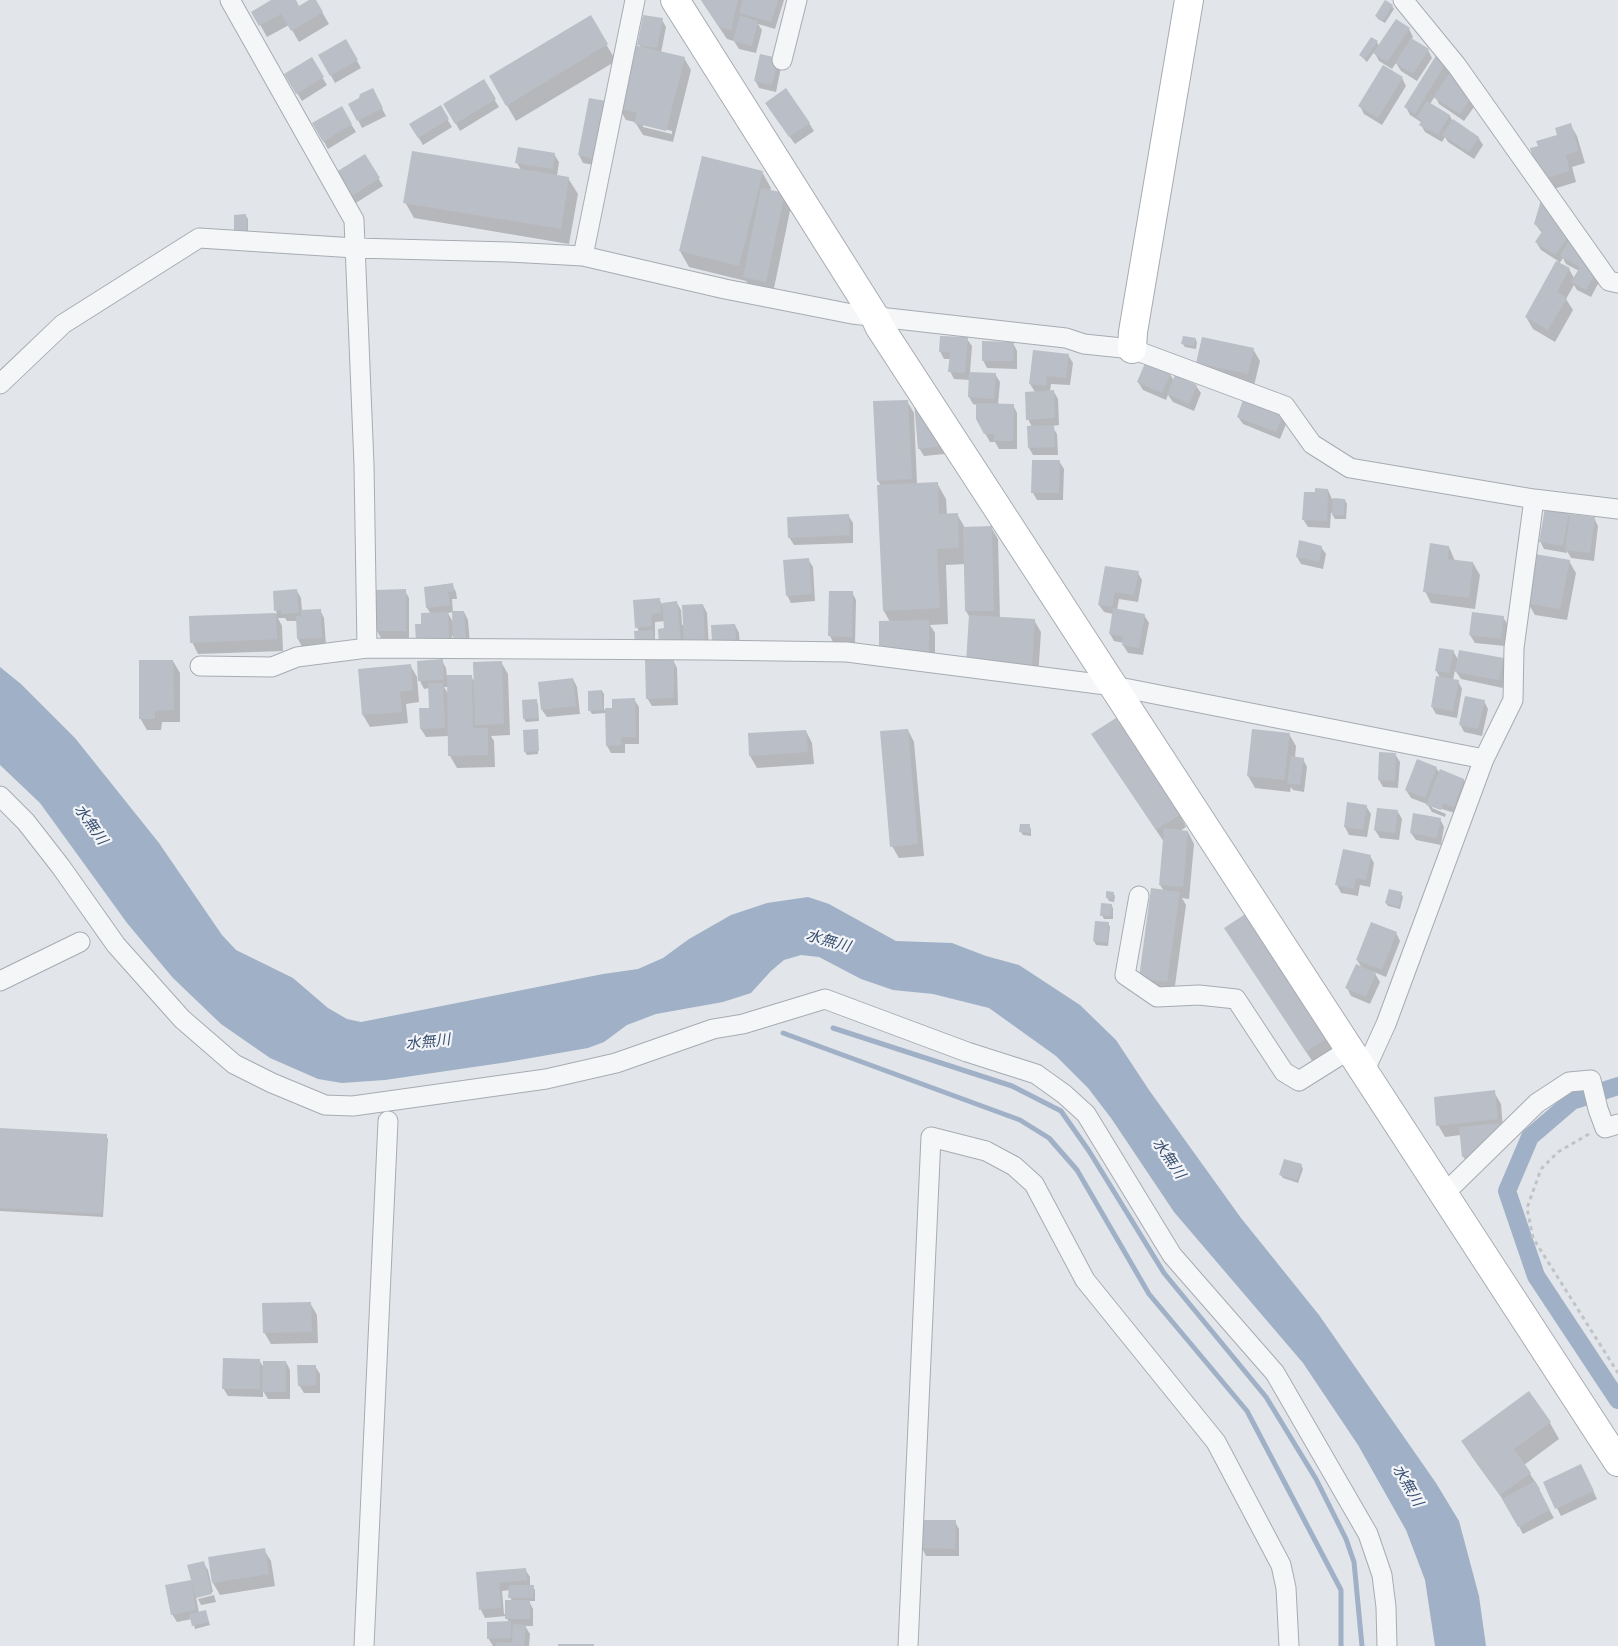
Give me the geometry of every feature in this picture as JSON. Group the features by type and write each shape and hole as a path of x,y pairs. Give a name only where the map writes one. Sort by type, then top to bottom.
{"street":[{"path":"230,0 354,220 364,466 367,648"},
{"path":"583,256 635,0"},
{"path":"674,0 885,334 1618,1462"},
{"path":"782,60 797,0"},
{"path":"1132,349 1133,332 1189,0"},
{"path":"1403,0 1457,66 1609,281 1618,283"},
{"path":"0,384 63,324 199,238 355,248 583,256 725,289 852,314 1066,338 1084,344 1132,349 1285,406 1312,444 1350,468 1534,499 1618,509"},
{"path":"1364,1072 1386,1024 1484,759 1513,700 1514,648 1534,499"},
{"path":"200,666 272,667 297,658 367,648 847,652 1114,686 1484,759"},
{"path":"0,796 26,822 55,859 116,945 182,1019 234,1064 303,1097 325,1105 353,1106 546,1079 616,1063 713,1029 743,1024 826,999 967,1052 1036,1074 1064,1094 1086,1114 1172,1255 1275,1373 1368,1534 1382,1575 1386,1607 1387,1646"},
{"path":"1139,896 1125,975 1157,997 1199,995 1236,999 1284,1072 1299,1081 1350,1049"},
{"path":"0,981 80,942"},
{"path":"1444,1194 1537,1103 1569,1082 1591,1080 1598,1109 1612,1126"},
{"path":"364,1646 388,1121"},
{"path":"908,1646 931,1137 986,1151 1014,1166 1034,1184 1085,1280 1216,1442 1281,1565 1286,1588 1289,1646"}],"path":[{"path":"1612,1126 1594,1131 1558,1152 1541,1169 1527,1208 1533,1238 1618,1373"}],"water":[{"name":"水無川","path":"0,667 21,684 75,738 159,843 222,935 236,950 293,978 328,1008 347,1019 361,1022 603,974 638,969 663,958 689,939 731,915 767,903 808,897 829,904 896,941 952,943 986,956 1019,965 1080,1005 1116,1040 1149,1090 1241,1218 1319,1315 1436,1483 1459,1521 1479,1596 1486,1646 1435,1646 1425,1580 1406,1530 1358,1445 1303,1363 1174,1212 1111,1118 1088,1088 1056,1056 989,1008 933,994 893,990 861,979 819,957 801,955 784,960 751,993 723,1002 656,1014 627,1025 604,1042 588,1048 385,1080 342,1083 318,1079 270,1058 221,1024 173,978 127,923 40,803 0,765"}],"building":[{"path":"271,0 296,0 299,6 309,0 316,0 323,12 291,31 281,14 259,26 251,12"},
{"path":"701,0 738,0 731,30 719,27"},
{"path":"743,0 778,0 771,22 739,13"},
{"path":"1385,0 1393,5 1383,21 1375,16"},
{"path":"591,15 608,44 506,106 489,76"},
{"path":"643,15 663,18 657,48 637,45"},
{"path":"740,16 758,21 752,46 733,41"},
{"path":"1396,19 1410,28 1387,62 1373,53"},
{"path":"1371,37 1378,41 1365,59 1359,55"},
{"path":"1411,38 1429,49 1413,74 1395,63"},
{"path":"346,39 358,60 330,76 318,55"},
{"path":"634,45 685,57 666,131 634,123 637,113 618,108"},
{"path":"760,54 778,58 772,85 754,81"},
{"path":"1437,54 1446,63 1415,114 1404,107"},
{"path":"312,57 324,77 296,94 284,74"},
{"path":"1383,65 1403,77 1378,118 1358,106"},
{"path":"1450,73 1470,99 1460,114 1433,97"},
{"path":"484,79 496,99 455,124 443,104"},
{"path":"373,88 383,108 357,121 348,104 359,98 360,94"},
{"path":"786,88 810,123 789,137 765,103"},
{"path":"589,98 606,101 595,159 578,155"},
{"path":"1427,101 1450,115 1438,135 1419,125 1422,120 1417,117"},
{"path":"441,105 449,119 418,138 409,124"},
{"path":"342,106 352,124 323,142 312,123"},
{"path":"1453,119 1479,137 1469,152 1442,135"},
{"path":"1571,123 1579,151 1566,155 1570,171 1539,180 1530,148 1538,146 1536,141 1557,135 1555,128"},
{"path":"518,147 555,153 553,169 515,163"},
{"path":"412,151 569,177 561,229 403,203"},
{"path":"365,154 380,178 349,198 333,174"},
{"path":"702,156 763,171 739,266 679,251"},
{"path":"761,188 785,193 766,282 743,277"},
{"path":"1541,200 1571,233 1555,255 1535,242 1543,230 1534,224"},
{"path":"246,214 247,231 234,231 234,215"},
{"path":"1572,235 1596,273 1586,290 1571,282 1580,267 1560,256"},
{"path":"1556,261 1570,268 1557,292 1567,298 1548,330 1525,317"},
{"path":"940,336 968,337 965,373 948,372 950,352 939,352"},
{"path":"1183,336 1196,338 1194,346 1181,344"},
{"path":"1202,337 1254,348 1248,374 1196,363"},
{"path":"982,341 1014,342 1013,361 982,361"},
{"path":"1033,350 1069,354 1066,378 1047,376 1046,386 1029,384"},
{"path":"1145,363 1171,373 1162,393 1137,382"},
{"path":"969,372 996,373 994,399 968,397"},
{"path":"1175,375 1197,385 1189,404 1167,394"},
{"path":"1054,390 1055,418 1026,420 1025,392"},
{"path":"908,400 912,479 877,481 873,401"},
{"path":"1243,400 1283,415 1276,432 1237,417"},
{"path":"914,403 942,446 918,449"},
{"path":"976,403 1014,404 1013,441 994,441 994,434 984,434 976,419"},
{"path":"1054,425 1055,447 1028,448 1027,426"},
{"path":"1032,460 1060,460 1059,493 1031,493"},
{"path":"938,482 939,514 958,513 959,548 937,549 940,608 883,611 877,485"},
{"path":"1315,488 1328,489 1327,521 1302,520 1304,492 1315,492"},
{"path":"1333,498 1345,499 1344,516 1332,515"},
{"path":"1545,508 1569,512 1563,546 1539,542"},
{"path":"849,514 850,535 788,538 787,517"},
{"path":"1570,514 1595,517 1590,553 1565,550"},
{"path":"992,526 994,611 965,611 963,527"},
{"path":"1299,540 1322,546 1319,562 1296,557"},
{"path":"1430,543 1449,546 1448,559 1473,562 1469,598 1423,592"},
{"path":"1535,554 1570,560 1560,609 1526,603"},
{"path":"809,558 812,594 786,596 783,560"},
{"path":"1105,566 1139,571 1134,595 1115,592 1112,607 1098,605"},
{"path":"453,583 454,591 448,592 450,605 426,608 424,587"},
{"path":"297,589 299,613 281,614 281,610 274,611 273,591"},
{"path":"406,589 406,631 376,631 375,590"},
{"path":"829,591 853,591 852,637 828,636"},
{"path":"660,598 661,613 651,614 652,626 635,628 633,600"},
{"path":"677,601 681,642 659,644 658,629 664,628 662,603"},
{"path":"703,604 705,642 684,643 682,605"},
{"path":"1113,608 1145,614 1139,648 1122,645 1123,636 1109,634"},
{"path":"321,609 322,638 297,639 296,616 301,616 301,610"},
{"path":"452,611 464,611 466,638 453,639"},
{"path":"448,612 449,640 416,641 415,624 421,624 421,613"},
{"path":"1472,612 1504,616 1501,639 1469,635"},
{"path":"276,613 277,639 190,643 189,616"},
{"path":"969,615 1035,619 1032,666 966,663"},
{"path":"929,620 929,652 879,653 879,621"},
{"path":"735,624 736,640 712,641 711,625"},
{"path":"653,630 654,642 635,644 634,631"},
{"path":"1439,648 1454,650 1449,673 1435,671"},
{"path":"1459,650 1504,658 1499,680 1455,672"},
{"path":"443,659 444,680 418,681 417,661"},
{"path":"674,659 674,698 646,699 645,660"},
{"path":"139,660 173,660 174,710 155,711 155,719 139,719"},
{"path":"502,661 504,724 475,725 473,662"},
{"path":"411,664 413,690 400,692 402,712 362,715 358,669"},
{"path":"447,675 472,675 473,728 488,728 488,755 448,756"},
{"path":"1436,676 1459,680 1453,711 1431,707"},
{"path":"573,678 576,706 541,710 538,682"},
{"path":"428,683 443,683 445,728 420,729 419,708 429,708"},
{"path":"602,690 603,710 588,711 588,691"},
{"path":"1465,696 1485,700 1478,729 1459,725"},
{"path":"635,698 636,737 621,737 622,745 606,746 605,708 612,708 612,699"},
{"path":"537,699 538,718 523,719 522,700"},
{"path":"1116,718 1181,814 1156,830 1091,734"},
{"path":"538,729 539,751 524,752 523,730"},
{"path":"908,729 918,844 890,847 880,731"},
{"path":"1252,729 1290,733 1284,780 1247,776"},
{"path":"806,730 808,752 749,756 748,733"},
{"path":"1379,752 1396,753 1395,781 1378,780"},
{"path":"1291,756 1304,758 1300,785 1287,783"},
{"path":"1417,759 1437,767 1425,798 1405,790"},
{"path":"1440,769 1464,779 1454,807 1443,803 1441,810 1426,805"},
{"path":"1347,802 1367,805 1363,830 1344,827"},
{"path":"1377,808 1398,810 1395,833 1374,830"},
{"path":"1413,813 1441,818 1437,838 1410,833"},
{"path":"1020,824 1030,824 1030,833 1019,832"},
{"path":"1164,828 1188,831 1183,887 1159,885"},
{"path":"1343,849 1371,855 1366,880 1356,878 1354,889 1335,885"},
{"path":"1151,888 1180,892 1167,982 1139,978"},
{"path":"1389,889 1402,892 1399,907 1385,903"},
{"path":"1106,891 1114,892 1113,899 1106,898"},
{"path":"1101,903 1112,904 1111,916 1100,916"},
{"path":"1250,911 1332,1035 1306,1052 1224,928"},
{"path":"1095,921 1109,922 1107,943 1093,941"},
{"path":"1371,922 1397,932 1382,970 1356,960"},
{"path":"1356,964 1376,973 1366,997 1345,988"},
{"path":"1495,1090 1498,1119 1436,1126 1434,1097"},
{"path":"1501,1123 1503,1134 1482,1155 1462,1157 1459,1127"},
{"path":"0,1128 107,1134 102,1214 0,1208"},
{"path":"1284,1159 1302,1164 1297,1180 1279,1175"},
{"path":"311,1302 312,1332 263,1333 262,1303"},
{"path":"223,1358 260,1359 260,1389 222,1389"},
{"path":"263,1361 286,1361 286,1392 262,1392"},
{"path":"297,1365 316,1365 316,1385 298,1386"},
{"path":"1529,1391 1551,1422 1514,1449 1531,1473 1500,1495 1461,1441"},
{"path":"1581,1464 1594,1491 1555,1509 1543,1482"},
{"path":"1535,1481 1550,1510 1518,1527 1502,1499"},
{"path":"921,1520 956,1520 955,1549 920,1548"},
{"path":"265,1548 269,1574 212,1583 208,1557"},
{"path":"204,1561 212,1594 196,1598 187,1565"},
{"path":"526,1568 527,1580 499,1583 501,1608 479,1610 476,1572"},
{"path":"191,1580 196,1610 171,1615 165,1585"},
{"path":"509,1585 534,1585 533,1598 508,1598"},
{"path":"505,1600 530,1600 530,1619 505,1619"},
{"path":"206,1610 209,1622 192,1626 189,1614"},
{"path":"511,1621 511,1638 487,1639 487,1622"},
{"path":"513,1624 526,1625 524,1646 496,1646 496,1642 512,1643"},
{"path":"558,1644 594,1644 594,1646 558,1646"}],"waterway":[{"path":"833,1028 1012,1086 1061,1111 1089,1151 1164,1273 1266,1397 1316,1479 1346,1539 1354,1562 1362,1646"},
{"path":"783,1033 1020,1120 1049,1138 1077,1170 1149,1294 1247,1411 1341,1590 1341,1646"},
{"path":"1618,1086 1572,1101 1530,1137 1507,1191 1536,1276 1618,1400"}]}
